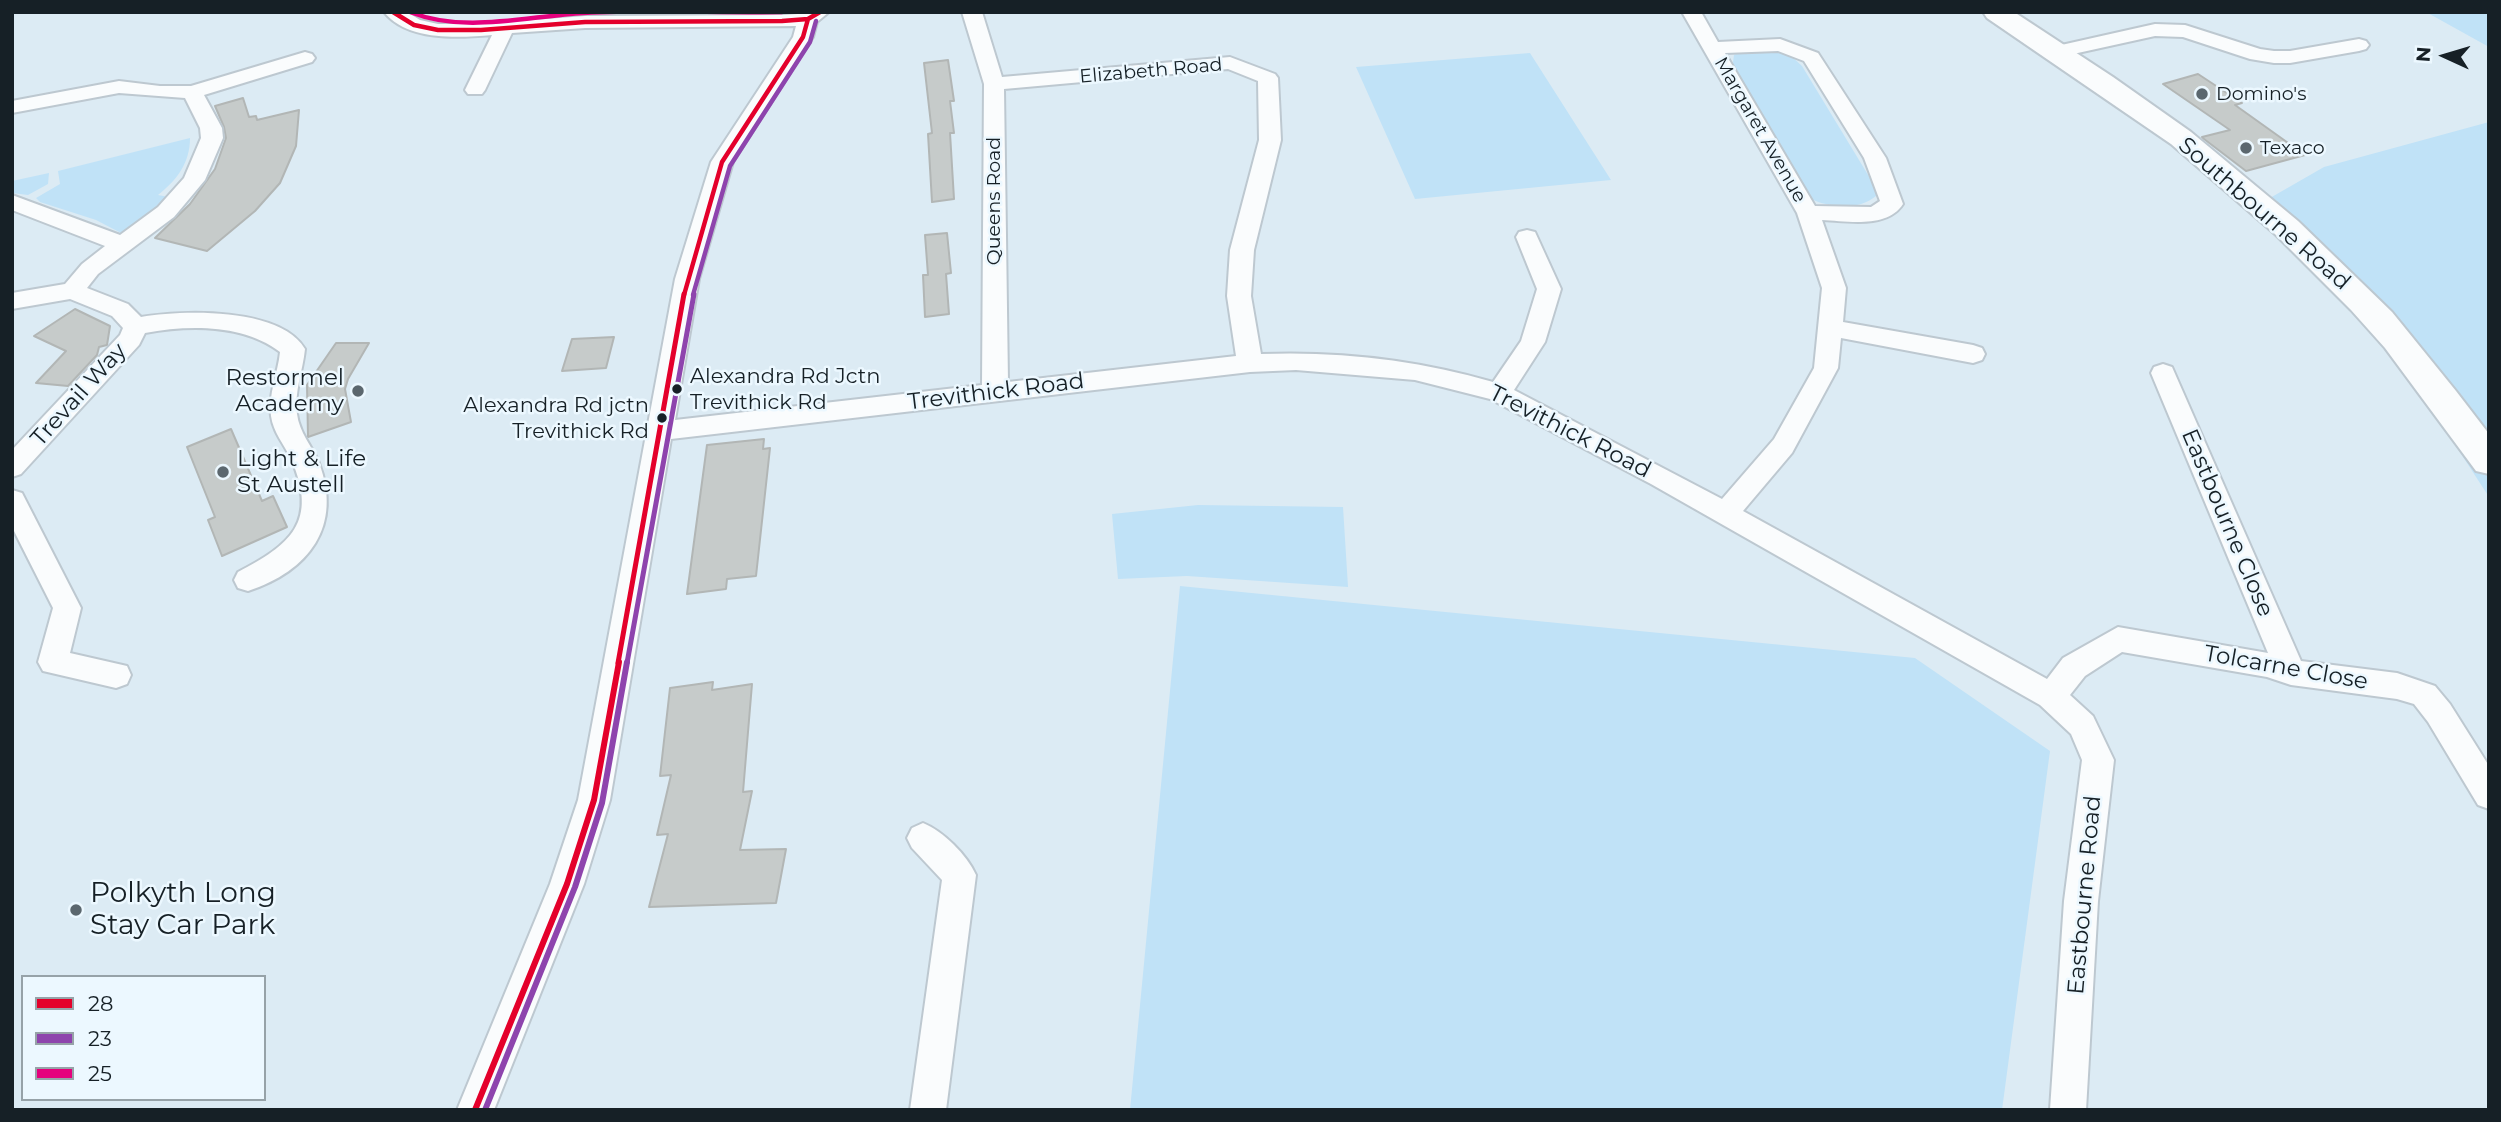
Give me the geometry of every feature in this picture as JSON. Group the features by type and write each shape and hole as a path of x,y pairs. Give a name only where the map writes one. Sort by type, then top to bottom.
{"highway":[{"name":"Southbourne Road","path":"1996,12 2205,157 2277,219 2364,304 2437,390 2489,461"}],"street":[{"path":"393,12 414,25 438,30 481,30 499,20 584,22 814,16 722,162 687,279 594,800 562,896 475,1110"},
{"name":"Queens Road","path":"972,12 993,84 995,392"},
{"name":"Margaret Avenue","path":"1691,12 1808,213 1834,288 1826,368 1783,446 1726,514"},
{"path":"475,90 499,20"},
{"path":"2055,52 2155,30 2185,31 2257,55 2274,57 2290,57 2359,45"},
{"name":"Margaret Avenue","path":"1712,48 1780,45 1811,57 1875,158 1892,204 1875,214 1808,213"},
{"path":"12,107 119,87 160,92 192,92 305,58"},
{"name":"Elizabeth Road","path":"993,84 1230,63 1268,78 1270,140 1242,250 1239,296 1250,363"},
{"path":"12,301 72,291 90,269 166,212 202,167 212,138 211,128 192,92"},
{"path":"12,202 124,245"},
{"path":"1499,393 1533,342 1549,289 1527,237"},
{"name":"Trevail Way","path":"12,467 130,339 136,326 120,310 72,291"},
{"path":"136,326 157,321 212,321 237,325 282,339 293,349 285,395 285,422 307,466 315,502 308,537 286,560 248,580"},
{"path":"1832,328 1972,354"},
{"name":"Trevithick Road","path":"659,431 1250,363 1296,361 1415,371 1499,393 1726,514 2052,696"},
{"name":"Eastbourne Close","path":"2163,373 2291,673"},
{"path":"12,500 67,608 52,662 116,675"},
{"name":"Tolcarne Close","path":"2052,696 2074,667 2118,639 2267,665 2291,673 2398,685 2424,695 2439,713 2489,795"},
{"name":"Eastbourne Road","path":"2052,696 2082,725 2098,760 2081,901 2068,1110"},
{"path":"923,838 959,875 928,1110"}],"shaded area":[{"path":"2426,12 2489,12 2489,47"},
{"path":"1778,51 1789,54 1802,66 1876,188 1876,196 1869,201 1852,206 1834,206 1809,198 1732,69 1734,55 1741,52"},
{"path":"1530,53 1611,180 1415,199 1356,67"},
{"path":"2489,122 2489,497 2364,304 2270,198 2324,167"},
{"path":"190,138 185,163 171,183 158,195 169,197 123,234 96,220 40,202 36,198 60,184 58,171"},
{"path":"49,173 48,184 28,195 12,193 12,181"},
{"path":"1198,505 1343,507 1348,587 1187,576 1118,579 1112,514"},
{"path":"1180,586 1915,658 2050,751 2002,1110 1130,1110"}],"building":[{"path":"948,60 954,101 950,101 954,133 950,133 954,199 932,202 928,134 932,133 924,63"},
{"path":"2198,74 2242,103 2235,105 2305,155 2246,171 2202,137 2230,130 2163,84"},
{"path":"243,98 249,117 256,116 257,120 299,110 296,146 280,183 255,211 207,251 155,238 190,204 215,169 226,138 215,106"},
{"path":"947,233 951,273 946,274 949,314 925,317 923,275 928,275 925,235"},
{"path":"75,309 110,326 107,345 99,347 97,355 68,386 36,383 66,351 34,336"},
{"path":"614,337 606,368 562,371 572,339"},
{"path":"336,343 369,343 345,389 351,422 308,437 307,385"},
{"name":"Light & Life St Austell","path":"231,429 262,501 273,496 287,527 222,556 208,520 215,517 187,447"},
{"path":"764,439 763,449 770,448 756,576 727,579 726,589 687,594 707,445"},
{"path":"713,682 712,690 752,684 743,792 752,791 740,850 786,849 776,903 649,907 668,834 657,835 671,775 660,776 670,688"}],"transit line":[{"name":"28","path":"393,12 414,25 438,30 481,30 585,22 782,21 808,19 820,12"},
{"name":"25","path":"410,12 446,22 469,23 609,12 782,12"},
{"name":"28","path":"475,1110 567,884 594,800 687,279 722,162 803,37 808,19"},
{"name":"23","path":"485,1110 575,887 602,803 696,281 730,166 810,42 816,21"}],"place":[{"name":"Domino's","path":"2202,94"},
{"name":"Texaco","path":"2246,148"},
{"name":"Alexandra Rd Jctn Trevithick Rd","path":"677,389"},
{"name":"Restormel Academy","path":"358,391"},
{"name":"Alexandra Rd jctn Trevithick Rd","path":"662,418"},
{"name":"Light & Life St Austell","path":"223,472"},
{"name":"Polkyth Long Stay Car Park","path":"76,910"}]}
